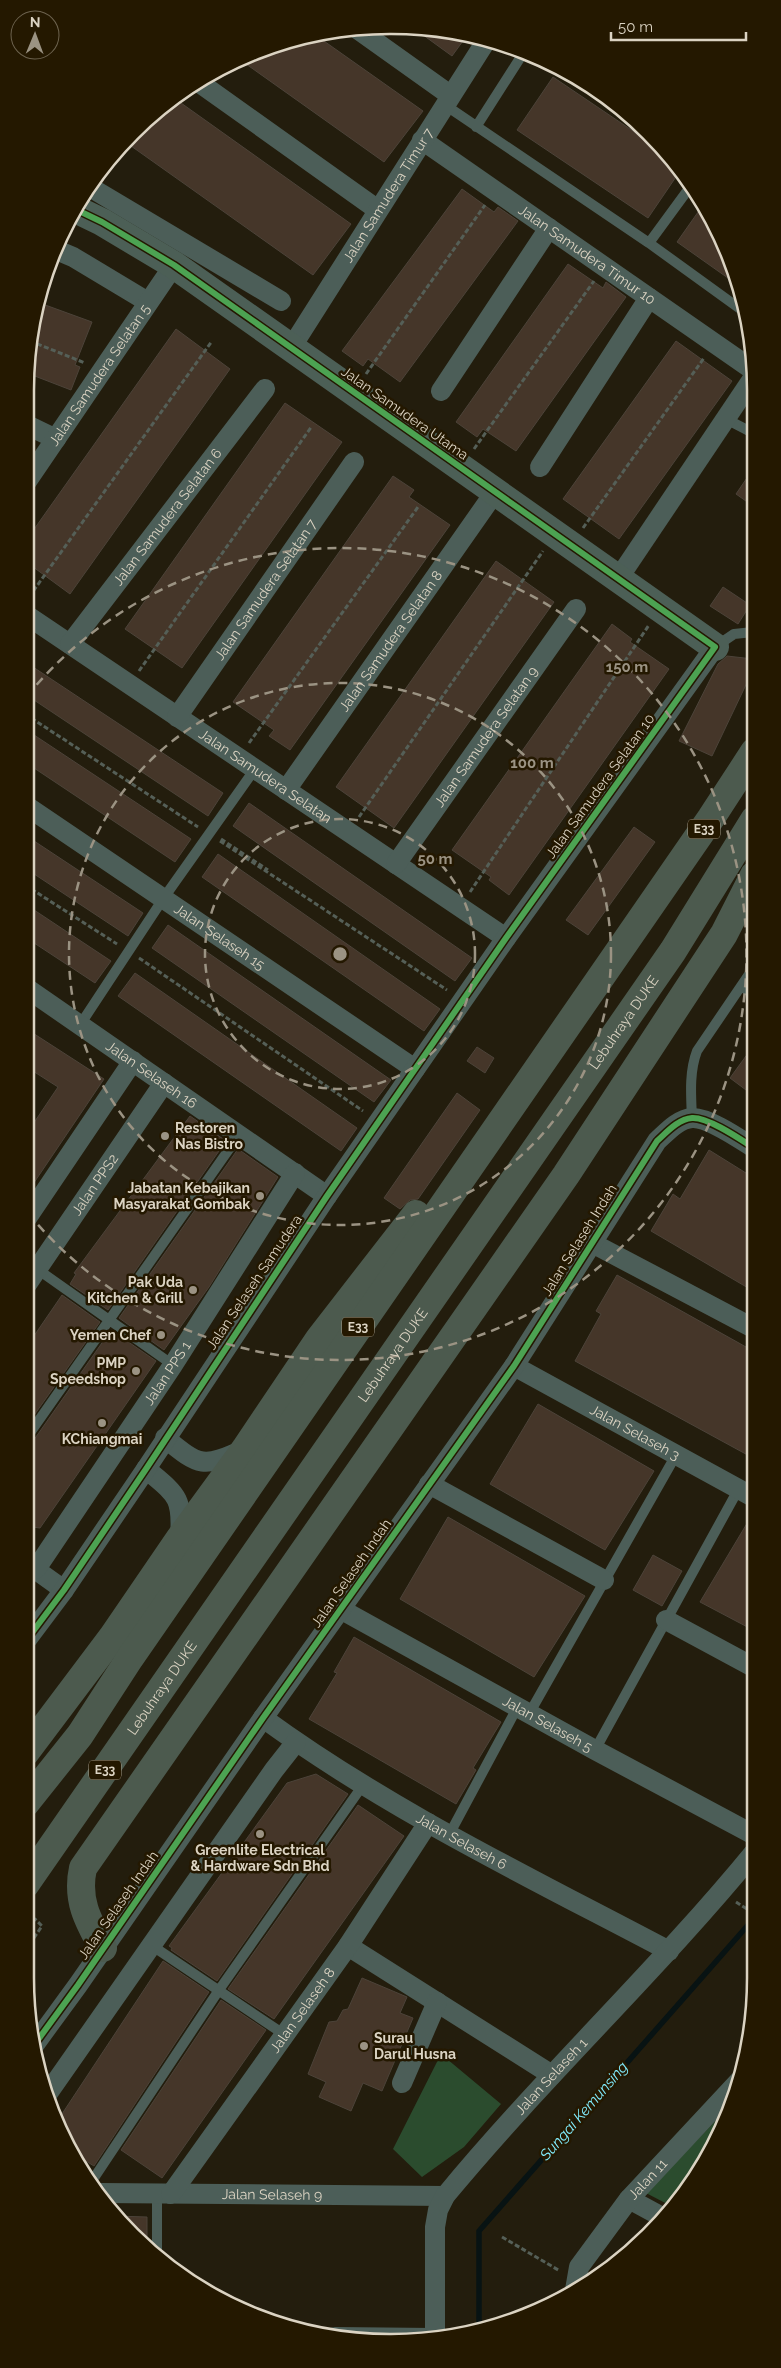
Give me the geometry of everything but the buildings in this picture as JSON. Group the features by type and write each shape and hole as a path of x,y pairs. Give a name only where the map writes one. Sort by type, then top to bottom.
{"highway":[{"name":"E33","path":"34,1793 80,1735 130,1658 711,818 747,763"},
{"name":"Lebuhraya DUKE","path":"34,1872 673,951 747,831"},
{"path":"103,1948 88,1921 81,1899 79,1883 83,1868 566,1175 724,934 747,889"},
{"path":"34,1741 113,1636 180,1538 246,1449 319,1339 425,1202 546,1057"}],"street":[{"path":"365,35 447,100"},
{"name":"Jalan Samudera Timur 7","path":"291,348 483,46"},
{"path":"205,86 378,210"},
{"name":"Jalan Samudera Timur 10","path":"422,140 746,365"},
{"path":"95,190 282,301"},
{"name":"Jalan Samudera Utama","path":"82,212 102,222 174,265 495,492 558,546 618,579 714,648"},
{"path":"441,391 549,228"},
{"path":"62,252 148,302"},
{"name":"Jalan Samudera Selatan 5","path":"34,471 174,265"},
{"path":"540,467 649,298"},
{"path":"618,579 747,387"},
{"name":"Jalan Samudera Selatan 6","path":"70,644 265,390"},
{"path":"34,428 56,439"},
{"name":"Jalan Samudera Selatan 7","path":"177,716 354,462"},
{"name":"Jalan Samudera Selatan 8","path":"286,790 495,492"},
{"name":"Jalan Samudera Selatan 9","path":"396,864 576,609"},
{"name":"Jalan Samudera Selatan","path":"34,620 506,938"},
{"name":"Jalan Samudera Selatan 10","path":"506,938 714,648"},
{"name":"Jalan Selaseh 15","path":"34,811 415,1069"},
{"name":"Jalan Selaseh Samudera","path":"34,1630 64,1590 146,1469 378,1121 506,938"},
{"name":"Jalan Selaseh 16","path":"34,993 327,1196"},
{"path":"34,1208 133,1061"},
{"name":"Jalan PPS2","path":"34,1274 164,1083"},
{"path":"692,1118 716,1125 747,1144"},
{"name":"Jalan Selaseh Indah","path":"39,2038 263,1718 342,1610 514,1366 657,1142 673,1126 692,1118"},
{"name":"Jalan PPS 1","path":"34,1560 173,1365 295,1174"},
{"path":"592,1243 747,1326"},
{"name":"Jalan Selaseh 3","path":"514,1366 747,1494"},
{"path":"165,1438 190,1459 204,1463 221,1460 246,1449"},
{"path":"146,1469 178,1498 182,1513 180,1538"},
{"path":"429,1484 604,1580"},
{"path":"34,1569 64,1590"},
{"name":"Jalan Selaseh 5","path":"342,1610 523,1711 747,1831"},
{"path":"666,1620 747,1664"},
{"name":"Jalan Selaseh 6","path":"263,1718 296,1742 363,1785 428,1823 669,1950"},
{"path":"52,2088 274,1770 296,1742"},
{"name":"Jalan Selaseh 8","path":"164,2194 285,2034 348,1946 428,1823"},
{"name":"Jalan Selaseh 1","path":"434,2331 435,2227 438,2210 444,2196 552,2075 669,1950 747,1860"},
{"path":"348,1946 552,2075"},
{"path":"402,2083 437,2002"},
{"name":"Jalan 11","path":"577,2281 579,2267 628,2199 725,2100"},
{"name":"Jalan Selaseh 9","path":"106,2193 444,2196"},
{"path":"628,2199 658,2215"}],"lane":[{"path":"476,126 520,58"},
{"path":"447,100 476,126 649,243 737,307"},
{"path":"649,243 687,192"},
{"path":"726,419 747,430"},
{"path":"714,648 734,634 747,633"},
{"path":"80,1026 163,898 209,833 246,763"},
{"path":"692,1118 691,1085 695,1056 747,977"},
{"path":"741,986 747,990"},
{"path":"34,1427 239,1135"},
{"path":"37,1269 173,1365"},
{"path":"449,1834 604,1580 676,1455"},
{"path":"595,1750 666,1620 747,1494"},
{"path":"95,2177 219,1990 363,1785"},
{"path":"151,1945 285,2034"},
{"path":"158,2248 164,2194"}],"path":[{"path":"353,392 496,191"},
{"path":"461,468 604,267"},
{"path":"34,590 212,341"},
{"path":"37,344 102,370"},
{"path":"348,832 558,546 715,344"},
{"path":"130,685 312,426"},
{"path":"246,763 418,507"},
{"path":"460,907 650,624"},
{"path":"34,720 455,995 209,833"},
{"path":"34,890 128,951 378,1121"},
{"path":"34,1921 35,1920 42,1926 34,1938"},
{"path":"502,2237 573,2283"}],"green space":[{"path":"441,2054 501,2104 464,2147 422,2177 393,2149"},
{"path":"718,2118 699,2156 667,2204 646,2193"}],"waterway":[{"name":"Sungai Kemunsing","path":"479,2323 479,2231 747,1926"}],"cycle path":[{"path":"34,1630 64,1590 146,1469 327,1196 506,938 715,647 174,265 102,222 82,212"},
{"path":"39,2038 263,1718 514,1366 657,1141 677,1124 692,1118 715,1125 747,1144"}],"place":[{"name":"Restoren Nas Bistro","path":"165,1136"},
{"name":"Jabatan Kebajikan Masyarakat Gombak","path":"260,1196"},
{"name":"Pak Uda Kitchen & Grill","path":"193,1290"},
{"name":"Yemen Chef","path":"161,1335"},
{"name":"PMP Speedshop","path":"136,1371"},
{"name":"KChiangmai","path":"102,1423"},
{"name":"Greenlite Electrical & Hardware Sdn Bhd","path":"260,1834"},
{"name":"Surau Darul Husna","path":"364,2046"}]}
